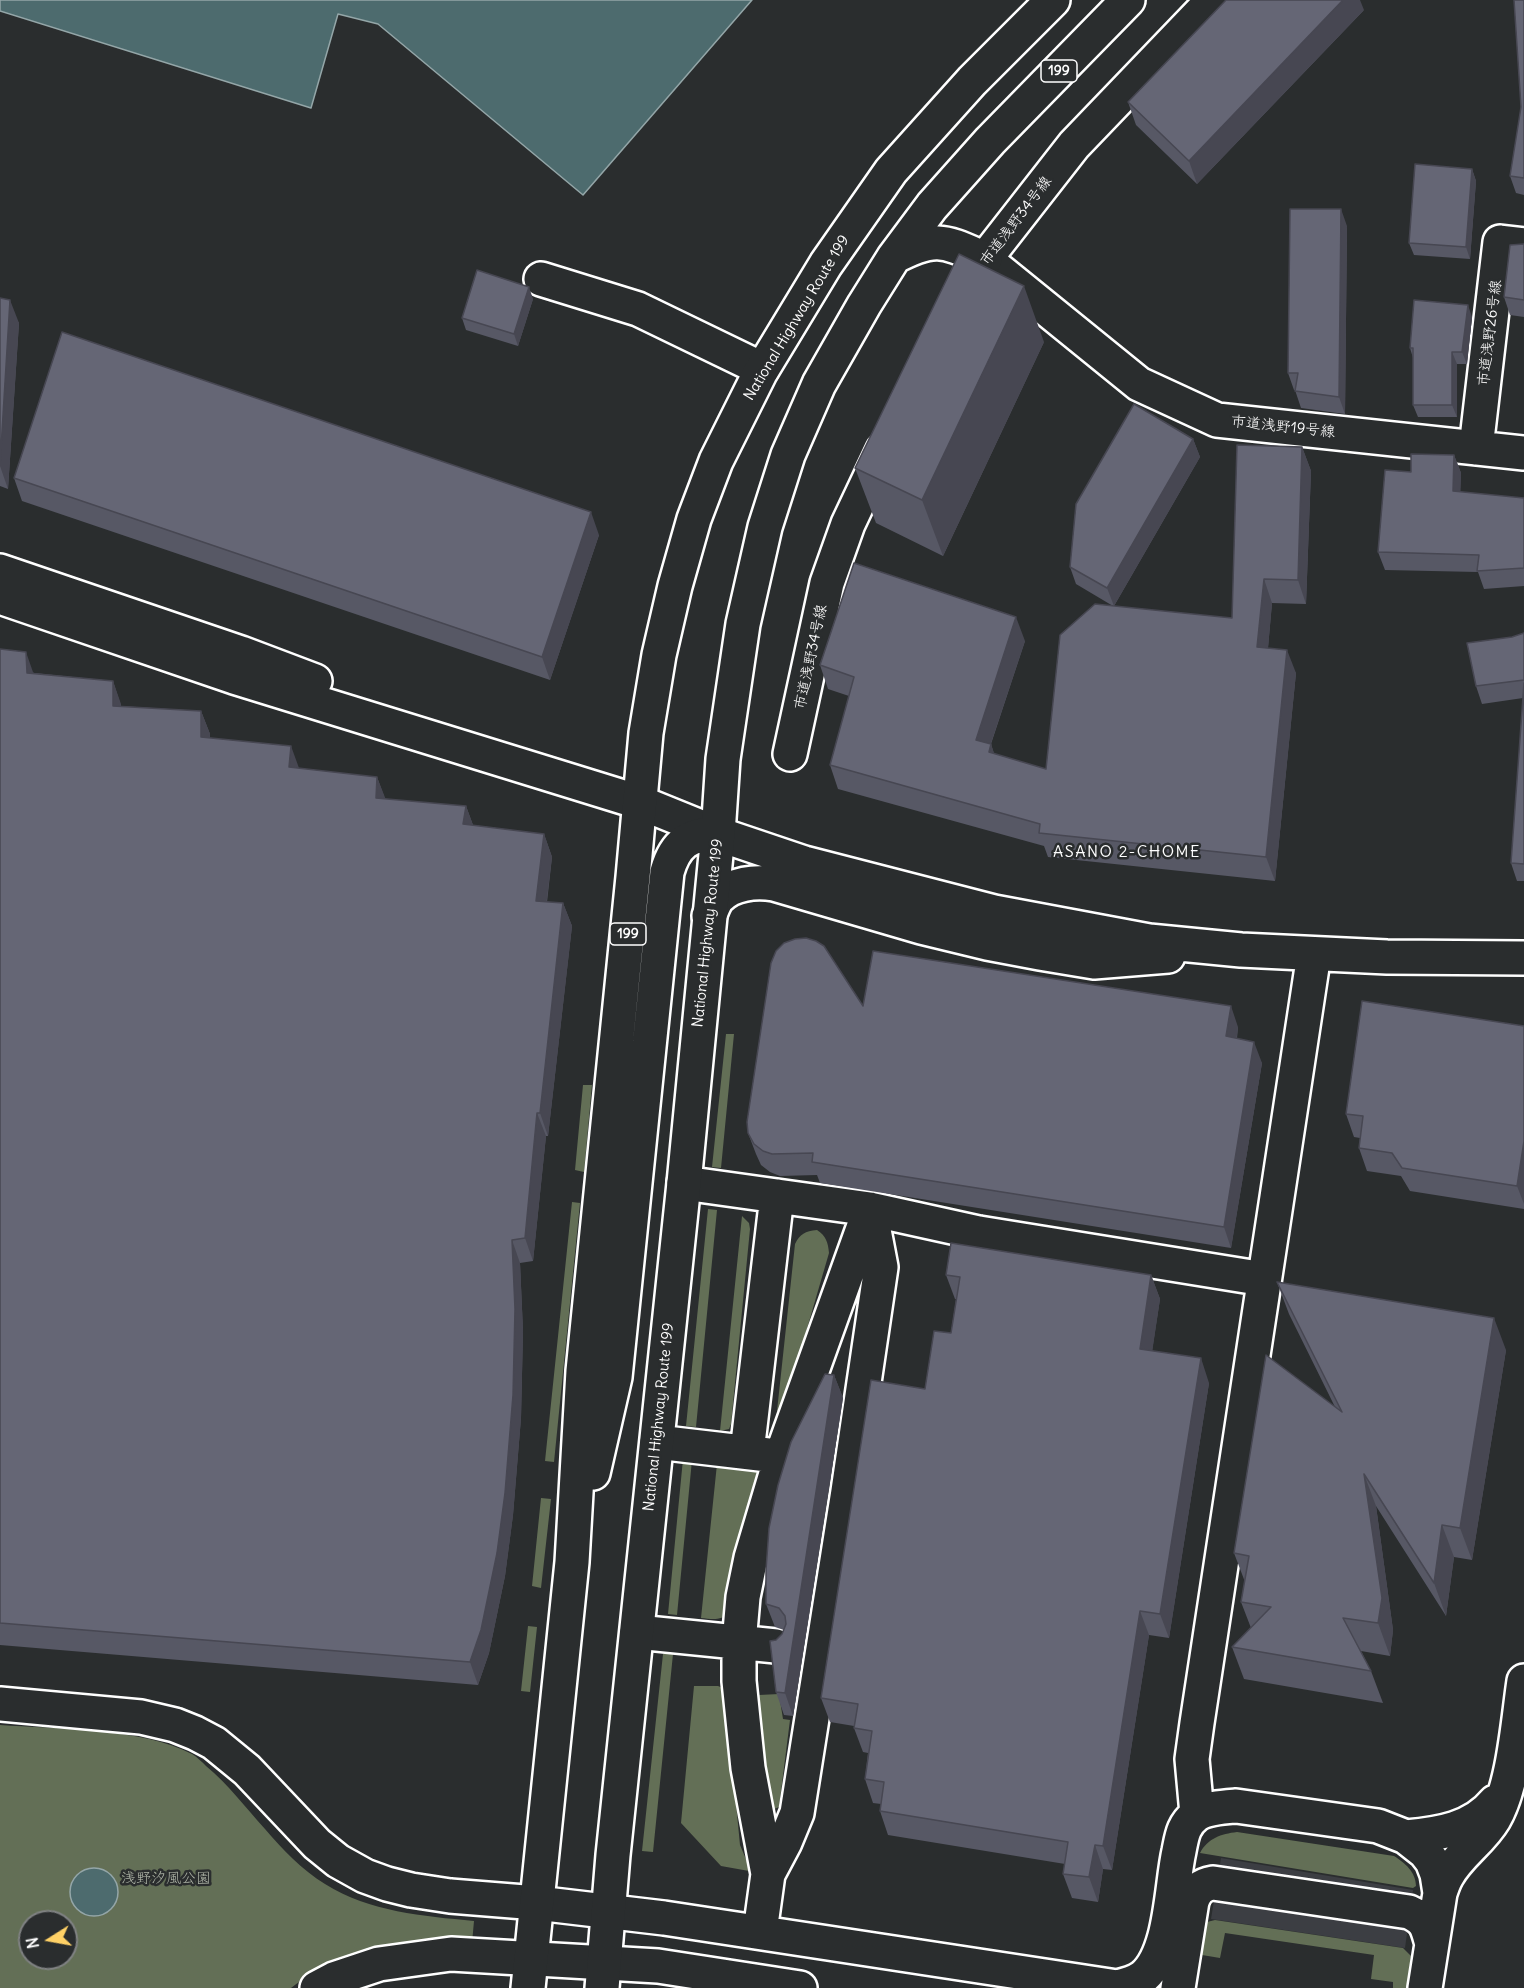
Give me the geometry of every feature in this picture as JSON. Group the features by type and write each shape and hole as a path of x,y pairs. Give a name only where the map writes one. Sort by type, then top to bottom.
{"main road":[{"name":"National Highway Route 199","path":"530,1973 572,1562 583,1371 647,722 675,586 694,519 716,461 762,369 826,264 891,171 972,81 1053,0"},
{"name":"National Highway Route 199","path":"603,1975 613,1855 684,1183 718,834 723,759 743,624 765,527 788,455 819,384 894,257 932,206 990,141 1128,0"},
{"name":"市道浅野34号線","path":"956,310 985,259 1074,145 1213,0"},
{"name":"市道浅野19号線","path":"894,257 913,247 930,242 952,245 985,259 1139,384 1217,420 1524,453"},
{"name":"市道浅野26号線","path":"1476,448 1500,242 1524,245"},
{"path":"541,279 638,309 762,369"},
{"name":"市道浅野34号線","path":"790,754 827,583 848,524 896,423"},
{"path":"0,571 242,653 572,780"},
{"path":"0,597 234,677 639,802 718,834 804,863 994,912 1149,941 1241,950 1314,954 1524,958"},
{"path":"572,1562 615,1377 667,872 681,844 690,837 702,833 718,834"},
{"path":"709,916 719,896 748,883 761,882 987,943 1094,962 1241,950"},
{"path":"1197,1814 1193,1750 1314,954"},
{"path":"684,1183 870,1209 979,1233 1264,1279"},
{"path":"747,1452 777,1196"},
{"path":"760,1932 768,1874 797,1814 876,1304 881,1267 870,1209"},
{"path":"768,1874 748,1768 739,1681 739,1643 743,1598 751,1558 791,1460 870,1209"},
{"path":"657,1442 747,1452 791,1460"},
{"path":"637,1632 776,1646"},
{"path":"1425,1988 1440,1893 1452,1869 1479,1840 1502,1802 1508,1780 1524,1681"},
{"path":"0,1704 141,1717 175,1725 214,1743 231,1755 316,1844 338,1861 365,1876 411,1890 450,1896 609,1911 1117,1987 1142,1977 1153,1965 1167,1924 1184,1827 1197,1814 1216,1808 1236,1806 1378,1826 1406,1837 1425,1852 1432,1861 1437,1874 1440,1893"},
{"path":"1406,1837 1454,1830 1475,1820 1499,1797 1508,1780"},
{"path":"1178,1988 1194,1894 1206,1884 1213,1883 1409,1912 1420,1917 1426,1924 1431,1944"},
{"path":"317,1988 359,1969 451,1954 530,1973 603,1975 658,1966 800,1988"}],"shaded area":[{"path":"1221,1858 1413,1890 1405,1948 1211,1919"}],"green space":[{"path":"726,1034 734,1034 721,1168 712,1167"},
{"path":"583,1085 592,1085 584,1172 575,1170"},
{"path":"572,1202 580,1203 554,1462 545,1461"},
{"path":"708,1209 717,1210 696,1427 686,1426"},
{"path":"742,1216 749,1223 750,1229 731,1424 729,1429 720,1431"},
{"path":"817,1230 826,1240 829,1253 783,1411 777,1411 795,1244 803,1234"},
{"path":"683,1459 692,1460 677,1615 668,1614"},
{"path":"717,1464 758,1469 762,1474 729,1613 713,1619 701,1618"},
{"path":"541,1498 551,1499 541,1588 532,1586"},
{"path":"528,1626 537,1627 530,1692 521,1691"},
{"path":"663,1654 673,1654 653,1852 642,1851"},
{"path":"694,1686 718,1686 725,1689 740,1845 749,1871 721,1866 681,1823"},
{"path":"779,1694 783,1719 790,1720 779,1807 772,1810 763,1761 759,1695"},
{"name":"浅野汐風公園","path":"0,1725 99,1731 172,1745 192,1754 214,1773 230,1788 285,1852 325,1884 378,1907 474,1921 472,1943 377,1950 356,1955 313,1973 291,1988 0,1988"},
{"path":"1237,1832 1394,1856 1412,1872 1416,1886 1413,1888 1200,1853 1216,1838"},
{"path":"1215,1920 1403,1948 1411,1956 1407,1988 1393,1988 1393,1982 1371,1979 1374,1955 1225,1933 1220,1958 1196,1954 1203,1923"}],"water":[{"path":"0,0 752,0 583,195 378,24 338,14 311,108 0,11"},
{"path":"89,1868 99,1868 111,1875 118,1887 118,1897 111,1909 99,1916 89,1916 74,1905 70,1897 70,1887 81,1872"}],"building":[{"path":"1226,0 1343,0 1189,161 1128,102"},
{"path":"1514,0 1524,0 1524,178 1510,176 1521,107"},
{"path":"1415,164 1472,169 1466,247 1409,243"},
{"path":"1290,209 1341,209 1339,397 1295,391 1298,373 1288,373"},
{"path":"1524,244 1524,300 1504,297 1510,245"},
{"path":"959,254 1024,286 922,500 855,468"},
{"path":"477,270 529,287 514,334 462,318"},
{"path":"0,298 10,300 0,465"},
{"path":"1414,300 1468,305 1462,352 1452,352 1452,405 1413,405 1413,348 1410,348"},
{"path":"62,332 591,512 542,657 14,478"},
{"path":"1134,404 1193,439 1107,588 1070,567 1076,504"},
{"path":"1237,445 1302,447 1298,580 1264,579 1257,647 1287,650 1266,857 1039,833 1040,824 830,765 854,677 820,665 854,563 1016,617 976,740 991,744 989,752 1046,769 1060,635 1095,604 1232,618"},
{"path":"1411,454 1454,455 1453,491 1524,498 1524,568 1477,571 1479,555 1378,552 1385,470 1411,472"},
{"path":"1524,633 1524,680 1476,686 1467,643 1512,637"},
{"path":"0,649 26,652 27,673 113,681 113,706 201,711 201,737 291,746 289,767 377,777 376,798 466,806 463,824 544,834 536,901 563,903 540,1113 537,1113 525,1238 512,1240 515,1309 513,1395 505,1493 497,1553 481,1630 470,1662 0,1623"},
{"path":"1524,683 1524,864 1511,863"},
{"path":"806,938 824,946 863,1006 873,951 1231,1006 1226,1036 1254,1042 1224,1227 812,1162 813,1153 772,1154 763,1151 754,1144 748,1133 747,1122 771,963 776,951 784,943"},
{"path":"1362,1001 1524,1026 1524,1141 1517,1186 1402,1168 1392,1153 1359,1148 1363,1116 1346,1114"},
{"path":"951,1243 1151,1275 1140,1349 1201,1358 1160,1614 1140,1611 1103,1846 1095,1845 1089,1877 1063,1874 1068,1842 880,1811 884,1782 865,1779 872,1731 854,1728 858,1704 821,1698 871,1380 925,1389 934,1331 951,1333 960,1277 946,1275"},
{"path":"1277,1282 1494,1318 1460,1528 1442,1525 1434,1583 1364,1474 1382,1598 1378,1623 1343,1618 1371,1671 1232,1647 1271,1607 1241,1602 1249,1556 1234,1553 1266,1355 1342,1412"},
{"path":"825,1374 834,1375 785,1693 776,1692 770,1641 776,1640 782,1634 786,1624 785,1616 779,1608 766,1604 769,1528 778,1485 791,1442"}],"district":[{"name":"ASANO 2-CHOME","path":"1127,852"}]}
